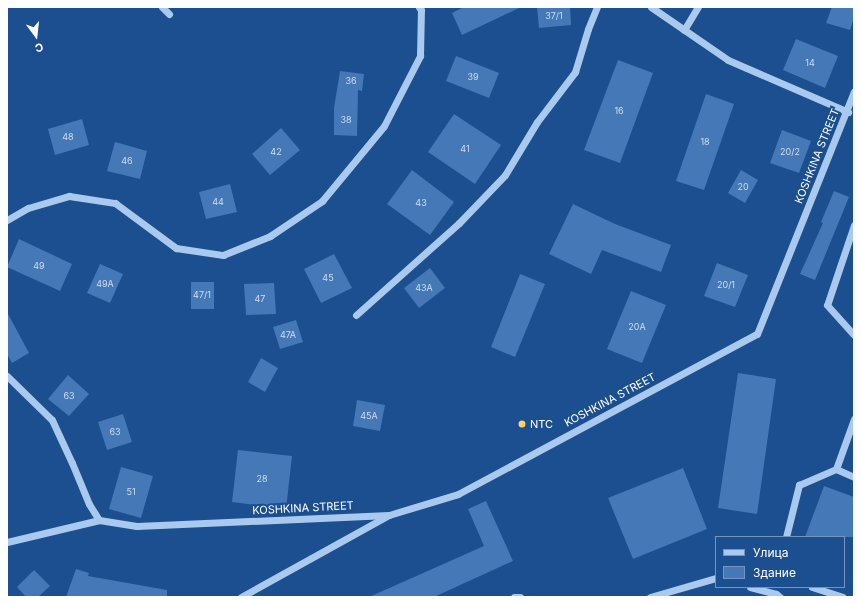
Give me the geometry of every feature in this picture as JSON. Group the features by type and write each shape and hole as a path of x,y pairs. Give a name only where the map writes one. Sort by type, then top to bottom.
{"street":[{"path":"162,7 169,14"},
{"path":"7,220 28,208 69,196 115,203 176,248 224,255 270,236 322,201 384,126 420,56 421,10 419,7"},
{"path":"356,315 459,223 505,174 537,122 575,72 588,29 597,7"},
{"path":"651,7 728,60 848,112"},
{"path":"684,30 698,7"},
{"name":"KOSHKINA STREET","path":"99,520 137,526 389,515 458,494 757,334 848,112 854,92"},
{"path":"854,225 827,305 854,335"},
{"path":"7,376 52,420 89,504 99,520 7,542"},
{"path":"786,536 799,485 836,469 854,419"},
{"path":"836,469 854,477"},
{"path":"241,597 389,515"},
{"path":"650,597 715,578"},
{"path":"754,588 776,594 780,597"},
{"path":"815,588 842,597"},
{"path":"514,597 520,597"}],"building":[{"path":"464,7 521,7 462,35 452,13"},
{"path":"537,7 570,7 571,25 539,28"},
{"path":"832,7 854,7 854,18 850,30 826,23"},
{"path":"796,39 838,56 825,88 783,70"},
{"path":"456,56 499,73 489,98 446,81"},
{"path":"618,60 653,73 620,163 584,150"},
{"path":"340,71 364,74 362,91 358,90 357,136 334,135 334,108"},
{"path":"706,94 734,104 704,190 676,181"},
{"path":"454,114 501,145 475,184 428,152"},
{"path":"82,119 89,145 55,155 48,129"},
{"path":"281,128 300,150 270,175 252,154"},
{"path":"782,130 811,141 799,173 770,163"},
{"path":"115,142 147,151 140,179 107,171"},
{"path":"412,170 454,202 430,235 387,204"},
{"path":"741,170 758,180 745,203 728,193"},
{"path":"230,184 237,212 206,219 199,192"},
{"path":"834,191 849,197 815,280 800,274 823,223 821,222"},
{"path":"573,204 615,224 671,245 661,272 602,250 591,274 549,254"},
{"path":"19,239 72,264 60,291 7,267"},
{"path":"334,254 352,288 321,303 304,269"},
{"path":"717,263 748,275 735,307 704,296"},
{"path":"100,264 123,274 110,303 87,293"},
{"path":"430,268 445,288 419,308 404,288"},
{"path":"520,274 545,284 515,357 491,347"},
{"path":"191,282 214,282 214,309 191,309"},
{"path":"274,283 276,314 246,315 244,284"},
{"path":"631,291 666,305 642,363 607,349"},
{"path":"7,312 29,353 12,363 7,354"},
{"path":"296,320 303,342 280,349 273,327"},
{"path":"261,358 278,368 265,392 248,382"},
{"path":"738,373 776,379 757,514 718,508"},
{"path":"68,375 89,394 69,416 48,399"},
{"path":"357,400 385,405 380,431 353,426"},
{"path":"123,414 132,442 107,450 98,422"},
{"path":"238,450 292,456 286,509 232,502"},
{"path":"121,467 153,476 141,518 109,509"},
{"path":"683,468 707,529 633,559 608,498"},
{"path":"824,486 854,497 854,537 805,536"},
{"path":"486,501 513,561 434,597 369,597 484,546 468,509"},
{"path":"76,569 89,573 88,576 167,590 167,597 66,597"},
{"path":"34,570 50,586 38,597 26,597 17,587"}],"place":[{"name":"NTC","path":"522,424"}]}
